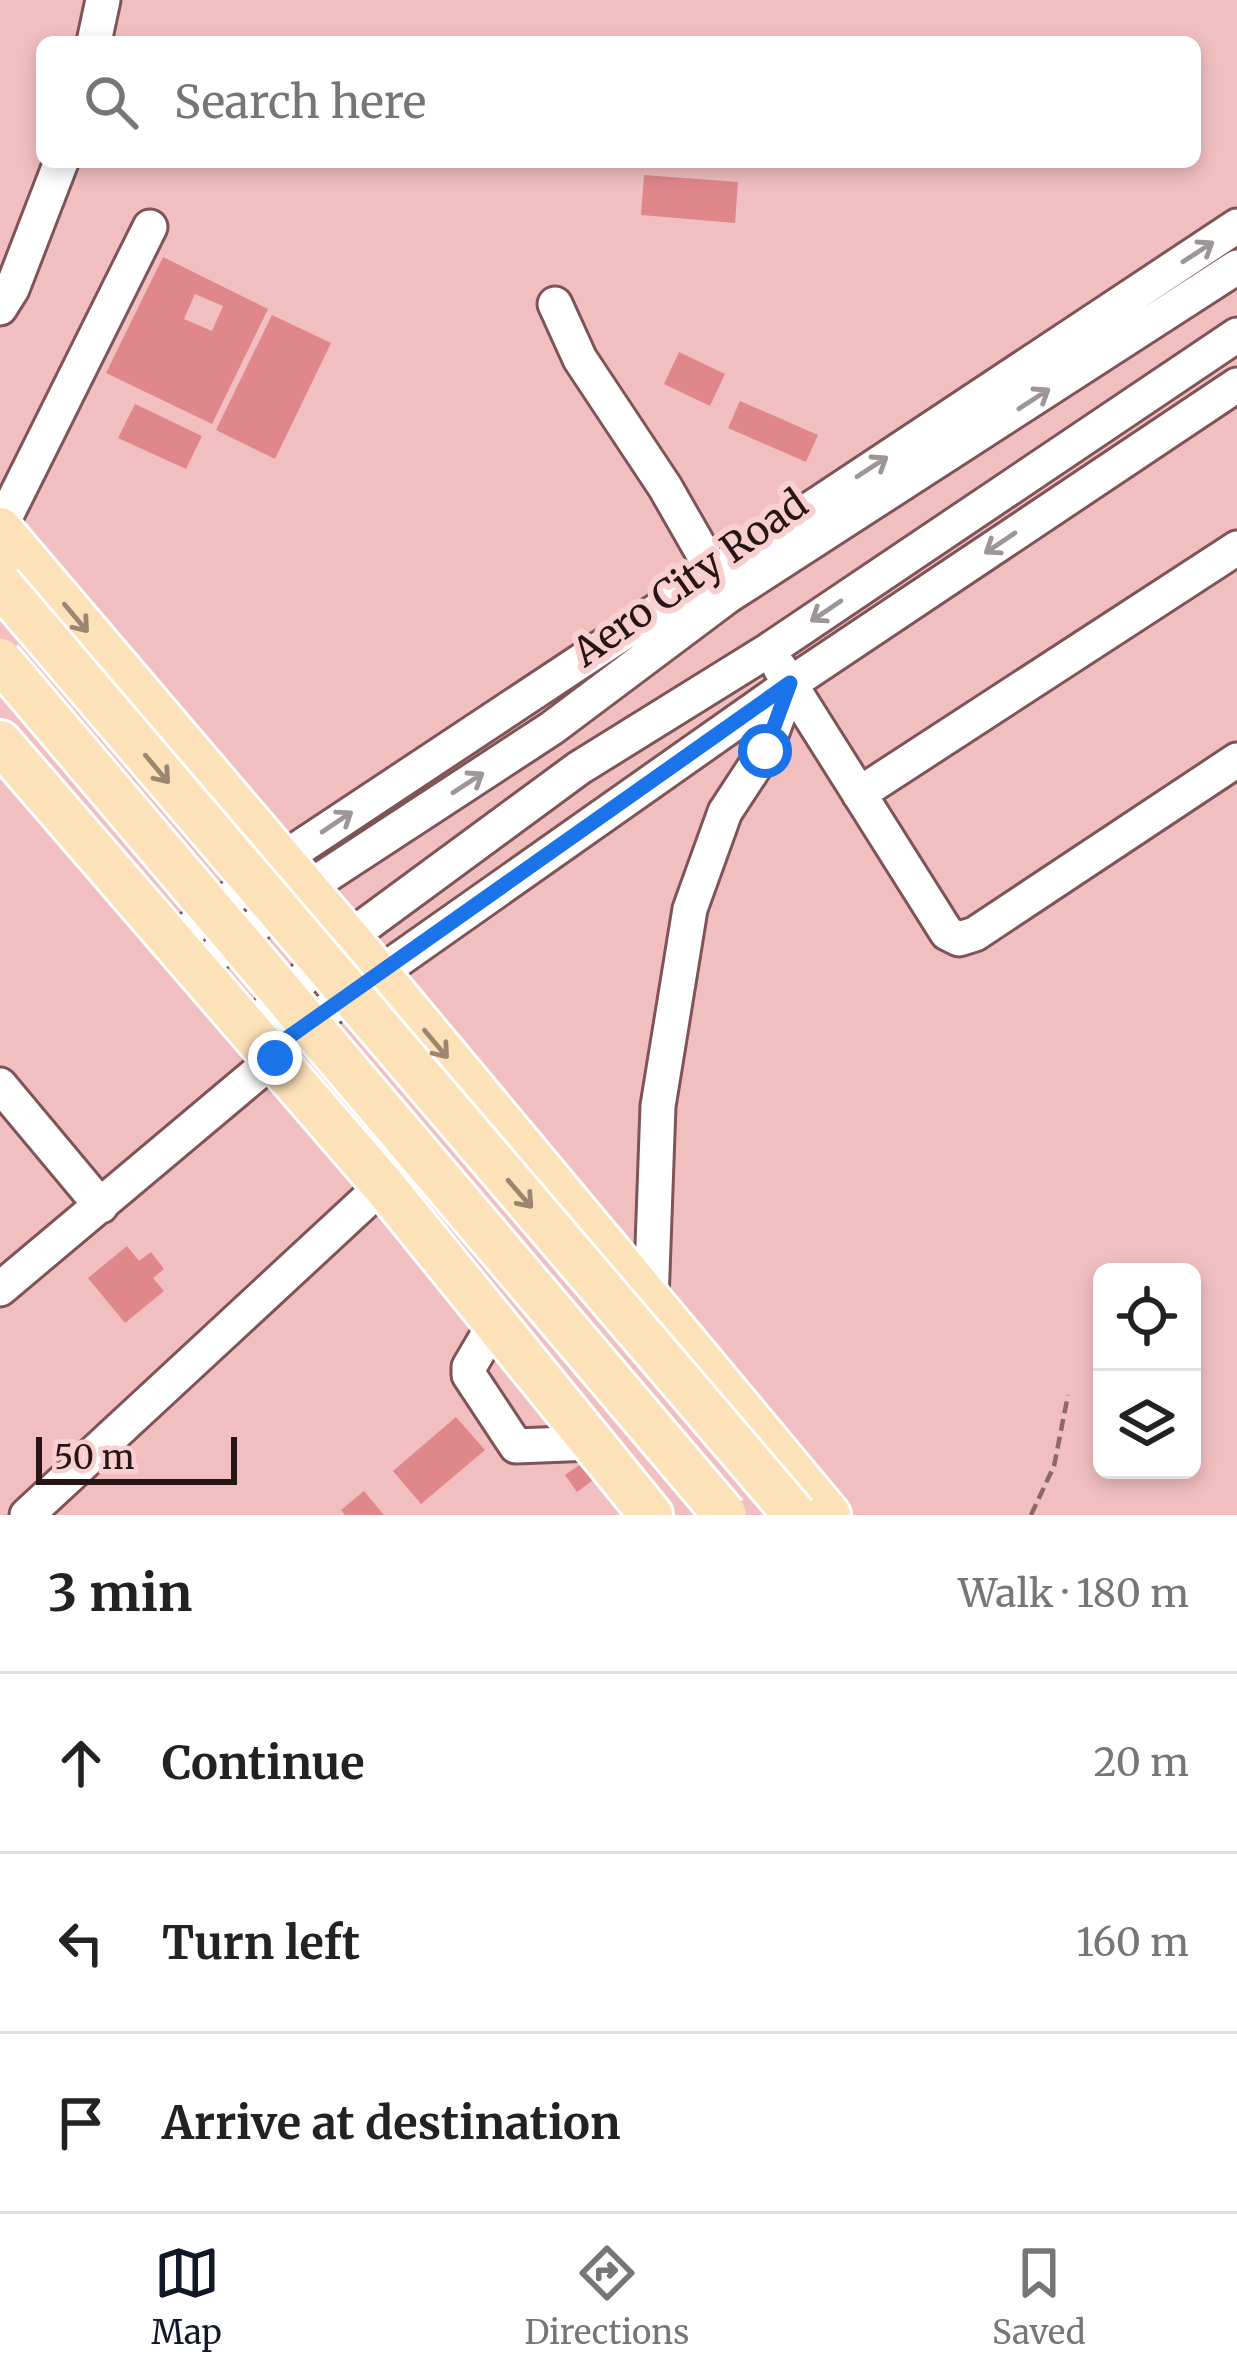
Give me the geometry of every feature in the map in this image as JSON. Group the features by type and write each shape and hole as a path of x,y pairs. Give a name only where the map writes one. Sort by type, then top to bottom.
{"main road":[{"path":"0,528 829,1515"},
{"path":"0,584 795,1515"},
{"path":"0,660 725,1515"},
{"path":"0,742 383,1185 651,1515"}],"street":[{"path":"95,36 103,0"},
{"path":"0,308 12,289 59,168"},
{"path":"187,954 293,874 1237,226"},
{"path":"0,528 151,227"},
{"name":"Aero City Road","path":"720,584 1237,268"},
{"path":"554,304 580,359 665,487 720,584"},
{"path":"0,1289 101,1205 265,1046 348,938 578,768 769,650 1237,335"},
{"path":"265,1046 377,974 790,683 1237,385"},
{"path":"859,794 1237,548"},
{"path":"769,650 946,934 958,939 975,934 1237,760"},
{"path":"651,1301 658,1106 690,909 725,812 765,751 790,683"},
{"path":"0,1085 101,1205"},
{"path":"27,1515 383,1185"},
{"path":"495,1322 469,1366 469,1375 509,1441 524,1447 592,1443"},
{"path":"0,1496 15,1515"}],"path":[{"path":"1031,1515 1054,1466 1068,1395"}],"building":[{"path":"644,175 738,182 735,223 641,215"},
{"path":"163,257 268,309 212,424 106,373","holes":["195,294 223,306 212,331 184,319"]},
{"path":"272,315 331,343 275,459 216,430"},
{"path":"679,352 725,374 710,406 664,384"},
{"path":"740,401 818,435 806,462 728,428"},
{"path":"135,404 202,436 186,469 118,438"},
{"path":"127,1246 139,1261 151,1252 164,1269 153,1278 164,1291 125,1323 88,1278"},
{"path":"456,1417 485,1450 421,1504 393,1471"},
{"path":"598,1452 609,1468 577,1492 565,1475"},
{"path":"364,1491 384,1515 345,1515 341,1510"}],"route":[{"path":"275,1058 269,1051 790,683 765,751"}]}
